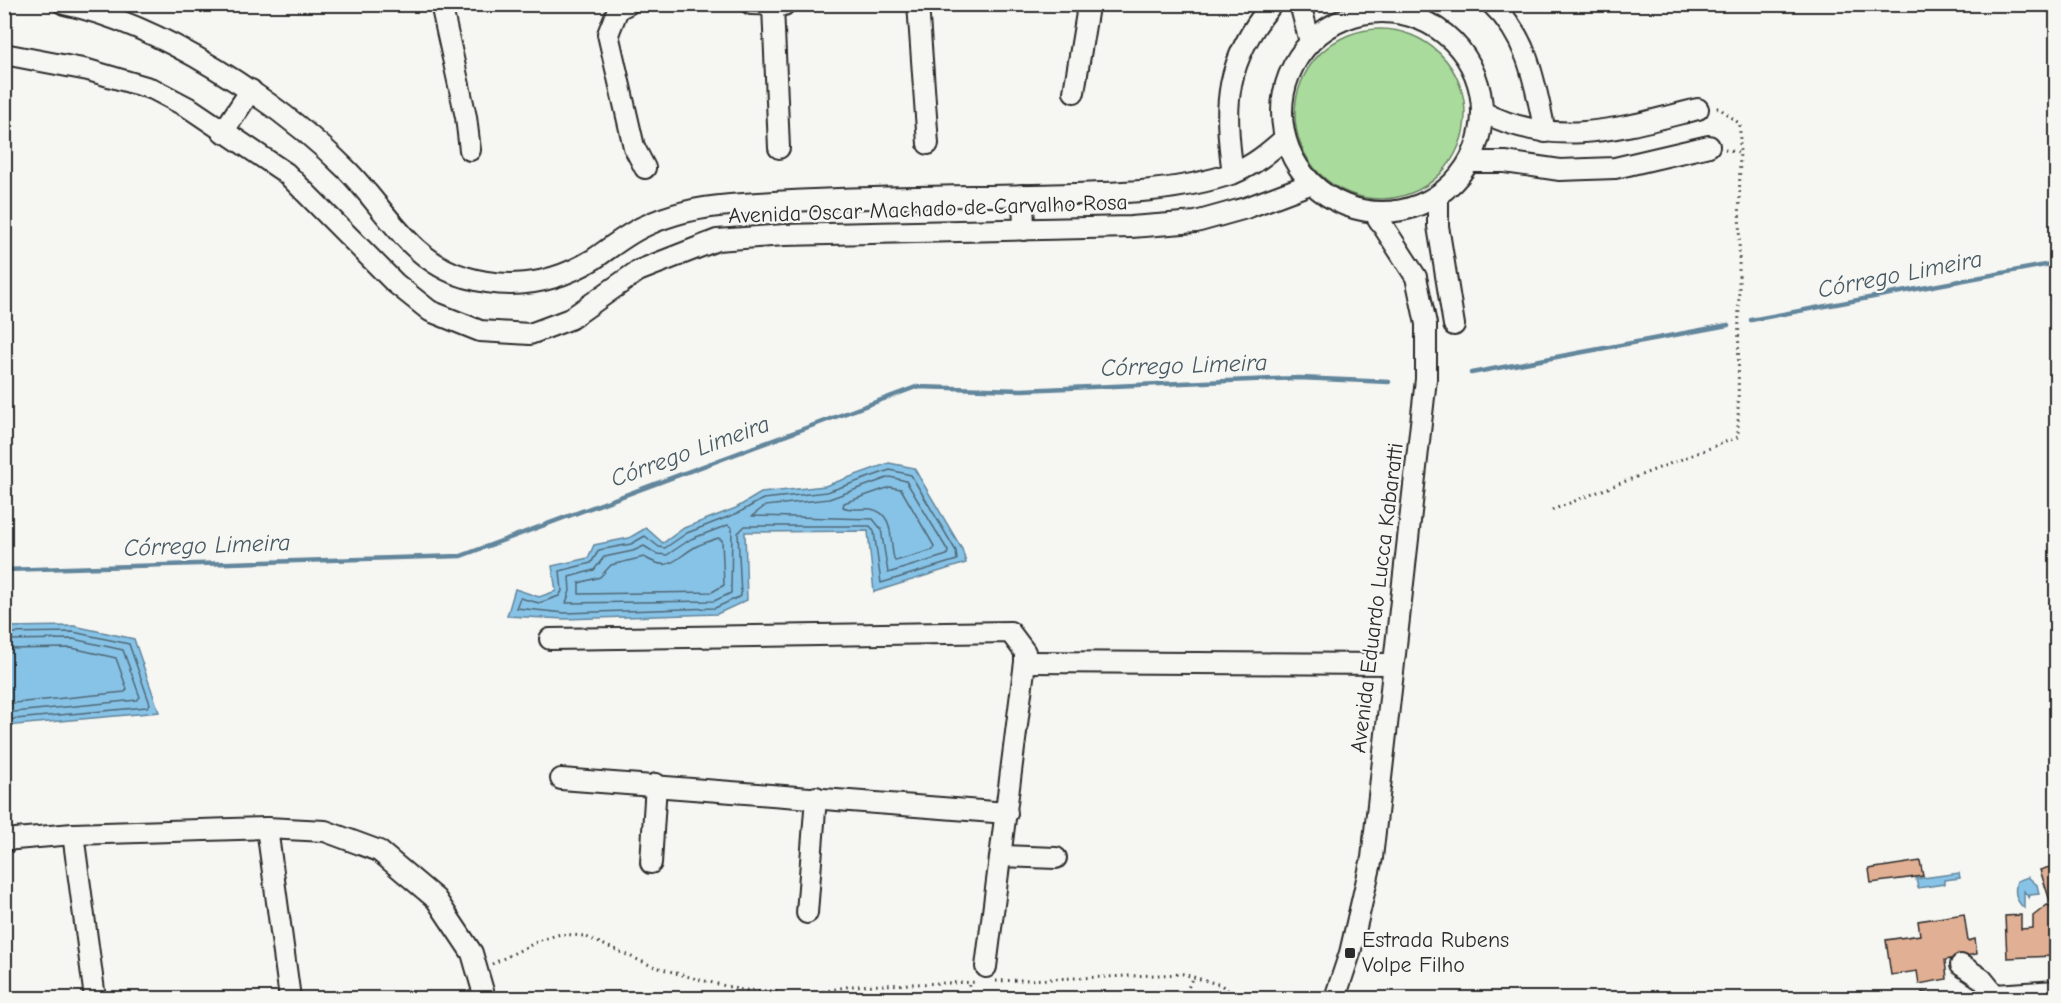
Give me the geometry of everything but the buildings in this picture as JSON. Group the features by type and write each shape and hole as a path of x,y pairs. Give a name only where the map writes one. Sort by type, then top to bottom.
{"street":[{"path":"441,4 471,150"},
{"path":"628,4 618,9 608,34 634,147 645,168"},
{"path":"751,4 780,5 779,148"},
{"path":"918,4 928,144"},
{"path":"1074,92 1087,13 1084,4"},
{"path":"1233,173 1228,139 1227,95 1241,50 1272,4"},
{"path":"1300,4 1310,42"},
{"path":"1492,4 1509,20 1531,65 1545,132"},
{"name":"Avenida Oscar Machado de Carvalho Rosa","path":"67,5 151,34 251,90 347,170 422,256 463,277 515,286 556,277 601,254 644,226 707,207 786,200 1130,192 1189,185 1233,173 1255,164 1284,139"},
{"path":"1369,9 1407,15 1432,25 1453,40 1469,61 1479,86 1483,112 1479,138 1469,162 1454,183 1438,195 1408,209 1374,212 1356,210 1331,200 1311,184 1294,163 1284,139 1281,113 1284,87 1294,63 1310,42 1331,26 1369,9"},
{"name":"Avenida Oscar Machado de Carvalho Rosa","path":"4,54 88,70 153,89 191,109 286,173 395,283 430,311 480,331 530,334 570,319 638,271 717,240 784,235 1131,227 1196,222 1246,208 1311,184"},
{"path":"223,132 251,90"},
{"path":"1483,112 1505,123 1545,132 1610,131 1698,109"},
{"path":"1469,162 1505,162 1560,170 1615,168 1709,146"},
{"path":"1023,195 1024,230"},
{"path":"1438,195 1438,226 1454,324"},
{"name":"Avenida Eduardo Lucca Kabaratti","path":"1335,999 1350,953 1372,858 1392,664 1426,379 1426,324 1416,277 1374,212"},
{"path":"601,254 619,284"},
{"path":"550,639 1010,632 1024,652 1025,662 987,976"},
{"path":"1025,662 1392,664"},
{"path":"561,779 656,784 1007,813"},
{"path":"651,863 656,784"},
{"path":"807,913 816,797"},
{"path":"267,828 290,999"},
{"path":"4,840 73,834 267,828 325,831 379,851 436,898 472,953 485,999"},
{"path":"73,834 94,999"},
{"path":"1001,856 1056,858"},
{"path":"1961,965 1982,979 1994,997 2056,991"}],"path":[{"path":"1552,510 1738,437 1740,124 1719,108 1698,109"},
{"path":"477,971 543,939 561,934 584,936 652,966 693,978 742,990 771,991 796,997 816,995 850,986 970,982 987,976 1193,976 1221,985 1238,999"},
{"path":"1184,999 1193,976"},
{"path":"965,999 970,982"}],"green space":[{"path":"1380,29 1397,30 1413,35 1440,54 1459,81 1464,97 1464,131 1459,147 1440,174 1413,193 1397,198 1380,199 1363,198 1347,193 1320,174 1301,147 1296,131 1295,114 1296,97 1301,81 1320,54 1347,35 1363,30"}],"water":[{"path":"889,463 914,468 962,549 966,563 874,592 868,531 745,532 747,600 717,614 565,619 507,616 515,589 539,597 556,591 552,566 588,558 594,545 629,538 646,528 663,543 684,528 736,508 761,493 825,486"},
{"path":"74,626 134,639 159,712 5,726 5,627"},
{"path":"1959,873 1960,878 1944,880 1944,884 1918,888 1916,879"},
{"path":"2028,877 2037,885 2039,894 2030,895 2029,898 2024,891 2024,908 2017,899 2016,885 2017,881"}],"waterway":[{"name":"Córrego Limeira","path":"1751,320 2056,263"},
{"name":"Córrego Limeira","path":"1471,373 1728,325"},
{"name":"Córrego Limeira","path":"4,570 461,556 916,387 1022,390 1299,378 1389,382"}],"place":[{"name":"Estrada Rubens Volpe Filho","path":"1350,953"}]}
